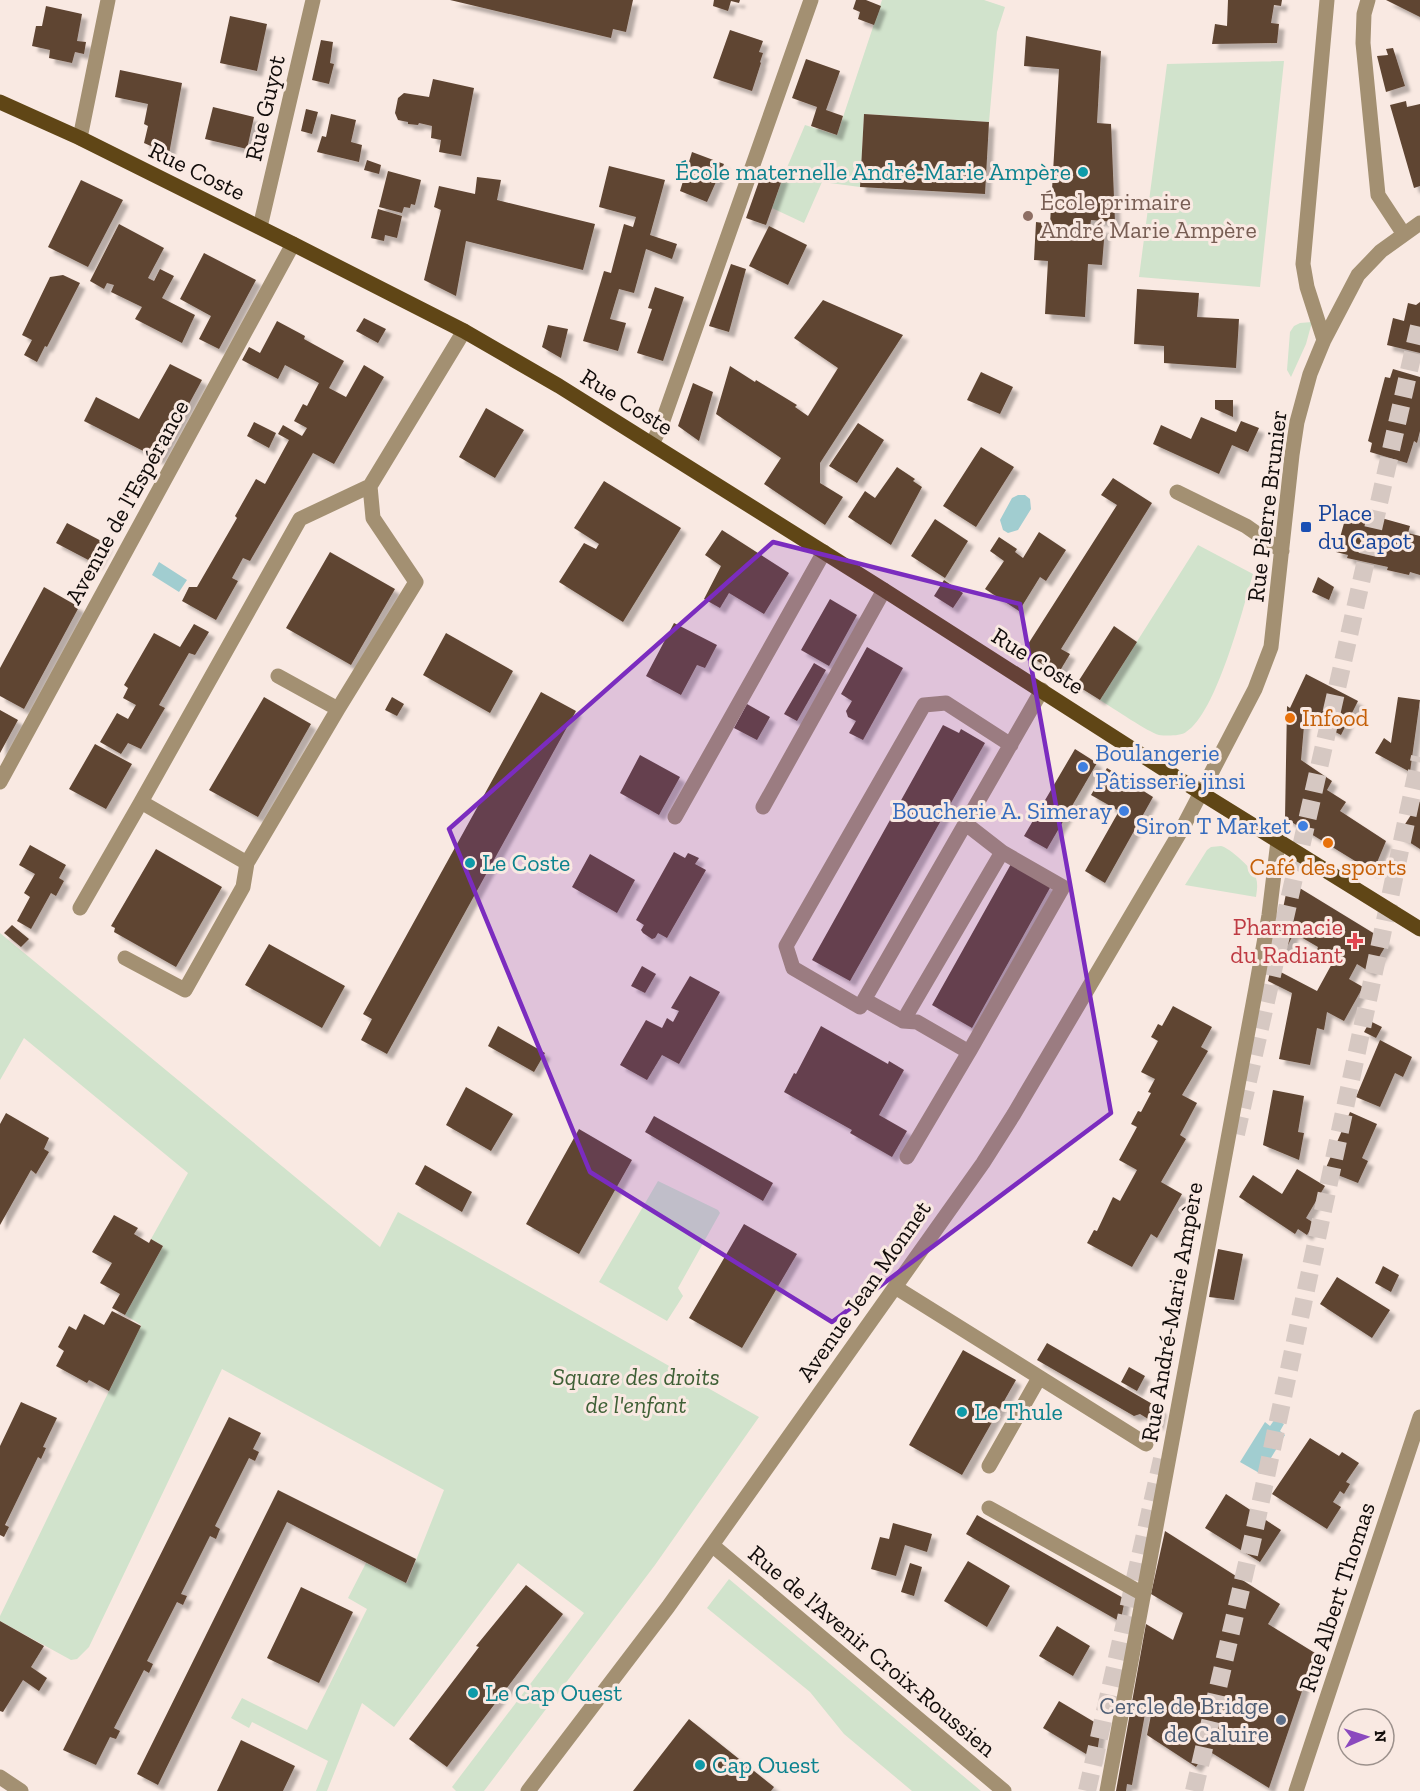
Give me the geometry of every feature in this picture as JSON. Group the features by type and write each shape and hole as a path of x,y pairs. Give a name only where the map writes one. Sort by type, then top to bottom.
{"main road":[{"name":"Rue Coste","path":"0,102 80,138 260,227 464,331 559,386 1420,929"}],"street":[{"path":"80,138 108,0"},
{"name":"Rue Guyot","path":"260,227 313,0"},
{"path":"652,444 662,426 811,0"},
{"path":"1324,340 1307,287 1303,264 1327,0"},
{"path":"1368,0 1364,14 1363,43 1378,195 1403,233"},
{"name":"Rue Pierre Brunier","path":"1201,793 1255,689 1271,647 1292,455 1310,374 1324,340 1358,275 1381,251 1420,223"},
{"name":"Avenue de l'Espérance","path":"0,782 293,244"},
{"path":"80,908 300,519 370,486 464,331"},
{"path":"125,958 184,990 243,887 247,863 416,582 373,518 370,486"},
{"path":"1177,492 1246,526 1282,551"},
{"path":"675,817 824,552"},
{"path":"763,807 884,590"},
{"path":"278,676 338,709"},
{"path":"1011,745 946,703 924,705 786,946 793,968 860,1007 966,824 1011,745 1042,690"},
{"name":"Avenue Jean Monnet","path":"528,1791 668,1606 982,1163 1014,1114 1201,793"},
{"path":"141,802 247,863"},
{"path":"908,1157 1064,887 1002,852 966,824"},
{"name":"Rue André-Marie Ampère","path":"1107,1791 1269,915 1278,841"},
{"path":"903,1021 1002,852"},
{"path":"864,1000 903,1021 917,1022 969,1052"},
{"path":"895,1287 1146,1444"},
{"path":"989,1466 1039,1378"},
{"name":"Rue Albert Thomas","path":"1296,1791 1420,1417"},
{"path":"989,1508 1143,1594"},
{"name":"Rue de l'Avenir Croix-Roussien","path":"712,1545 1004,1791"},
{"path":"0,1777 21,1791"}],"highlighted area":[{"path":"773,542 1020,604 1111,1113 832,1322 590,1172 449,829"}],"green space":[{"path":"882,0 984,0 1005,7 997,32 989,122 864,114 860,187 822,182 804,223 772,208 805,125 837,135"},
{"path":"1284,61 1260,287 1139,277 1167,64"},
{"path":"1312,322 1306,344 1291,377 1287,370 1290,332 1300,323"},
{"path":"1198,545 1253,574 1227,659 1208,705 1186,732 1169,736 1159,735 1100,700"},
{"path":"1221,846 1246,864 1254,874 1257,883 1256,897 1185,885 1207,850"},
{"name":"Square des droits de l'enfant","path":"0,933 380,1247 398,1212 759,1417 655,1565 484,1791 456,1791 452,1787 584,1613 518,1563 394,1727 362,1703 327,1791 316,1791 328,1761 252,1722 249,1728 231,1718 242,1698 307,1730 367,1609 348,1598 366,1563 407,1583 444,1490 222,1369 89,1647 77,1659 71,1660 0,1621 0,1616 141,1325 125,1315 163,1246 151,1239 188,1173 24,1038 0,1080"},
{"path":"658,1181 720,1213 678,1288 683,1296 667,1321 599,1282"},
{"path":"729,1579 981,1791 912,1791 844,1734 810,1692 707,1608"}],"water":[{"path":"1025,495 1030,499 1031,509 1018,530 1008,533 1003,530 1000,520 1012,498"},
{"path":"159,562 187,580 179,592 152,575"},
{"path":"1275,1419 1284,1424 1280,1431 1285,1435 1261,1474 1240,1462 1265,1422 1270,1426"}],"building":[{"path":"450,0 633,0 626,32 613,29 611,38"},
{"path":"714,0 740,0 739,3 731,1 728,11 713,6"},
{"path":"856,0 866,0 881,6 874,25 858,19 860,12 853,9"},
{"path":"1228,0 1282,0 1281,6 1274,5 1271,23 1279,24 1277,43 1212,44 1215,24 1227,26"},
{"path":"1386,0 1420,0 1420,17"},
{"path":"46,6 82,14 77,41 86,42 84,54 75,52 72,63 49,58 50,50 32,46 36,26 42,26"},
{"path":"230,16 267,24 257,71 220,63"},
{"path":"730,30 763,41 759,52 763,53 761,63 752,91 713,78"},
{"name":"École maternelle André-Marie Ampère","path":"1026,36 1101,51 1097,123 1111,124 1115,222 1091,220 1090,227 1105,228 1102,265 1088,264 1085,317 1045,314 1048,261 1034,260 1036,222 1050,224 1059,69 1024,66"},
{"path":"321,40 333,42 330,63 334,64 329,84 312,80"},
{"path":"1393,48 1405,86 1386,92 1377,56 1388,55 1386,49"},
{"path":"806,59 840,71 826,110 843,116 837,135 811,126 817,107 792,98"},
{"path":"120,70 182,83 169,154 144,143 148,126 144,124 148,104 115,97"},
{"path":"433,79 474,88 461,156 439,152 441,140 431,138 432,126 419,123 418,125 408,124 408,122 398,120 395,113 398,98 404,93 429,97"},
{"path":"1406,101 1407,107 1420,104 1420,186 1414,188 1390,105"},
{"path":"213,107 254,117 247,149 205,139"},
{"path":"306,109 318,112 312,134 301,131"},
{"path":"331,114 356,120 351,142 362,145 359,162 317,152 322,136 326,137"},
{"path":"864,114 989,122 985,194 860,187"},
{"path":"692,152 724,164 707,202 680,191"},
{"path":"367,160 381,165 379,174 364,170"},
{"path":"609,166 665,180 650,235 677,244 672,259 646,249 634,293 619,289 610,319 626,323 618,351 583,341 604,271 611,273 624,224 633,227 636,217 599,207"},
{"path":"763,170 783,177 766,225 746,218"},
{"path":"388,171 421,180 415,205 411,204 410,208 404,207 402,213 379,207"},
{"path":"477,177 501,180 497,200 595,224 583,270 466,241 456,296 424,280 441,210 434,207 439,186 475,194"},
{"path":"81,180 123,200 88,267 48,247"},
{"path":"378,209 402,216 397,238 385,235 384,241 371,238"},
{"path":"119,224 164,248 148,278 154,281 160,269 174,276 162,298 195,315 182,343 135,319 142,307 111,292 114,285 107,283 104,289 90,281"},
{"path":"769,226 807,245 788,285 749,266"},
{"path":"204,253 256,280 219,349 199,339 211,316 180,299"},
{"path":"731,264 746,269 729,332 709,326"},
{"path":"63,275 80,283 37,362 24,355 32,340 22,335 50,277"},
{"path":"655,287 684,297 663,361 637,353 652,309 648,308"},
{"path":"1137,289 1199,293 1197,317 1239,319 1236,368 1164,363 1164,346 1134,344"},
{"path":"823,300 903,335 820,463 820,483 843,497 825,525 764,484 781,458 716,414 730,366 797,405 795,407 808,416 838,368 794,338"},
{"path":"1420,302 1420,353 1387,345 1393,318 1404,321 1408,303 1416,305"},
{"path":"364,318 386,329 378,343 356,331"},
{"path":"277,321 344,361 329,388 346,397 364,365 384,377 334,464 313,453 250,561 243,558 232,578 238,581 216,620 182,601 189,587 197,587 237,518 235,516 256,479 265,484 289,440 278,434 283,425 302,436 307,428 294,421 303,404 307,406 319,383 285,365 278,379 242,360 249,347 260,353"},
{"path":"548,325 568,329 561,358 542,347"},
{"path":"170,364 202,380 159,459 84,421 96,397 139,419"},
{"path":"1393,369 1420,377 1420,431 1407,463 1370,452 1372,443 1368,441 1385,377 1390,378"},
{"path":"981,372 1013,387 1000,414 967,400"},
{"path":"693,383 713,392 699,441 678,426"},
{"path":"1215,400 1233,400 1233,417 1215,409"},
{"path":"486,408 524,430 495,478 459,457"},
{"path":"1201,417 1236,432 1241,421 1259,428 1248,452 1232,445 1219,474 1153,444 1161,425 1191,439"},
{"path":"254,422 276,433 269,448 247,436"},
{"path":"858,423 884,440 857,483 829,466"},
{"path":"981,447 1014,467 976,527 943,506"},
{"path":"897,467 915,479 913,481 922,487 891,545 848,517 865,491 875,498"},
{"path":"1113,478 1152,503 1061,649 1070,654 1058,674 1023,652 1117,505 1101,495"},
{"path":"604,481 681,528 623,622 559,582 584,543 596,549 599,544 574,528"},
{"path":"1367,514 1410,526 1408,533 1420,536 1420,575 1387,570 1388,567 1347,558 1348,555 1336,552 1346,516 1364,521"},
{"path":"935,519 968,541 945,578 911,556"},
{"path":"67,523 107,544 96,564 56,543"},
{"path":"722,530 789,573 764,614 729,593 720,608 704,599 721,566 705,555"},
{"path":"1039,532 1066,550 1046,581 1040,577 1019,611 985,589 1004,561 990,551 999,537 1017,549 1015,552 1023,558"},
{"path":"330,552 395,589 351,665 286,628"},
{"path":"1318,577 1334,587 1329,600 1312,592"},
{"path":"944,580 963,593 953,608 934,596"},
{"path":"44,587 79,607 24,709 0,696 0,668"},
{"path":"830,599 857,615 829,666 801,650"},
{"path":"674,623 717,645 705,668 697,665 681,695 646,676"},
{"path":"194,624 209,632 195,655 189,653 159,705 165,708 141,749 128,743 121,754 100,742 117,713 128,719 136,705 123,698 128,688 124,685 154,633 180,647"},
{"path":"1114,626 1137,642 1100,700 1076,685"},
{"path":"446,633 513,671 490,713 423,675"},
{"path":"867,647 903,668 863,740 849,733 856,721 848,717 846,711 852,701 841,694"},
{"path":"814,663 826,670 797,721 784,714"},
{"path":"1306,674 1358,701 1341,735 1307,717 1301,760 1332,781 1327,790 1346,802 1340,811 1386,841 1373,872 1285,818 1287,706 1290,708"},
{"name":"Le Coste","path":"541,692 576,711 387,1054 361,1040 372,1019 363,1014"},
{"path":"264,697 311,724 258,817 209,790"},
{"path":"392,697 404,704 397,716 385,710"},
{"path":"1398,697 1420,700 1410,772 1375,753 1384,738 1391,743"},
{"path":"747,704 770,717 757,740 734,728"},
{"path":"0,710 18,720 0,753"},
{"path":"943,725 959,733 961,729 985,743 850,981 812,960"},
{"path":"95,744 132,764 106,809 69,789"},
{"path":"1075,749 1097,763 1047,849 1024,836"},
{"path":"640,755 680,777 659,815 620,793"},
{"path":"1107,768 1153,797 1105,883 1085,871 1119,811 1091,795"},
{"path":"1420,801 1420,849 1398,835"},
{"path":"30,845 66,865 59,878 64,881 56,896 51,893 31,929 17,921 30,897 24,893 35,874 19,865"},
{"path":"156,849 222,887 176,967 114,932 115,928 111,926"},
{"path":"674,852 685,858 688,853 699,858 695,864 706,870 667,938 658,933 652,939 643,933 641,930 644,925 636,920"},
{"path":"590,854 635,880 617,913 572,887"},
{"path":"1011,864 1051,886 972,1028 932,1005"},
{"path":"1298,887 1388,942 1370,972 1357,964 1349,979 1363,987 1344,1021 1327,1012 1324,1030 1317,1028 1310,1065 1279,1059 1292,993 1268,981 1271,967 1317,991 1334,960 1317,950 1318,947 1294,933 1285,951 1275,947 1287,889"},
{"path":"12,925 29,939 21,947 4,933"},
{"path":"269,944 345,986 322,1028 245,985"},
{"path":"642,966 656,974 645,993 631,986"},
{"path":"690,976 720,992 679,1064 662,1055 647,1080 620,1065 646,1020 662,1028 667,1018 673,1022 679,1011 671,1008"},
{"path":"1173,1006 1212,1027 1201,1047 1208,1051 1182,1095 1197,1103 1180,1135 1186,1139 1161,1182 1182,1194 1157,1238 1151,1234 1132,1267 1087,1243 1094,1230 1097,1231 1113,1197 1120,1201 1137,1170 1119,1160 1137,1127 1131,1124 1138,1111 1141,1112 1155,1079 1141,1072 1158,1041 1151,1037 1158,1024 1162,1026"},
{"path":"1370,1021 1382,1027 1376,1038 1364,1032"},
{"path":"498,1026 545,1053 534,1072 488,1046"},
{"path":"821,1026 888,1064 889,1061 904,1070 879,1115 907,1131 892,1157 850,1133 852,1130 784,1092"},
{"path":"1380,1040 1412,1057 1403,1077 1395,1073 1380,1107 1356,1097"},
{"path":"466,1087 513,1114 491,1151 446,1125"},
{"path":"1273,1090 1304,1096 1298,1132 1304,1133 1299,1160 1263,1145"},
{"path":"1350,1112 1377,1124 1362,1158 1368,1161 1358,1183 1325,1170"},
{"path":"6,1113 49,1138 44,1149 49,1152 36,1174 31,1170 0,1225 0,1124"},
{"path":"654,1116 773,1183 763,1201 645,1132"},
{"path":"579,1129 632,1160 579,1254 526,1224"},
{"path":"425,1165 472,1192 462,1212 415,1184"},
{"path":"1297,1169 1325,1186 1306,1218 1314,1223 1307,1235 1298,1229 1295,1234 1239,1197 1253,1175 1282,1194"},
{"path":"114,1215 138,1228 134,1234 149,1243 151,1239 163,1246 125,1315 112,1308 120,1294 100,1283 112,1263 92,1252"},
{"path":"744,1224 797,1254 742,1348 689,1318"},
{"path":"1218,1249 1243,1254 1234,1300 1209,1297"},
{"path":"1383,1266 1399,1275 1391,1292 1375,1283"},
{"path":"1337,1277 1390,1310 1372,1338 1320,1304"},
{"path":"112,1311 141,1326 109,1391 89,1380 87,1383 56,1366 64,1351 58,1347 69,1326 76,1330 84,1314 104,1325"},
{"path":"1047,1343 1161,1409 1158,1425 1140,1414 1134,1416 1037,1360"},
{"name":"Le Thule","path":"963,1350 1016,1380 962,1475 909,1445"},
{"path":"1129,1367 1145,1376 1137,1391 1121,1382"},
{"path":"21,1402 57,1418 43,1447 46,1448 41,1459 38,1457 5,1525 9,1527 4,1537 0,1535 0,1446"},
{"path":"229,1417 261,1433 253,1449 259,1452 255,1461 249,1458 215,1526 220,1529 216,1539 210,1536 181,1594 187,1596 183,1605 177,1602 147,1661 153,1664 149,1673 144,1670 114,1728 120,1731 116,1739 110,1737 96,1765 63,1750"},
{"path":"1310,1438 1339,1456 1342,1452 1359,1463 1346,1482 1350,1484 1344,1494 1340,1491 1333,1502 1341,1507 1327,1529 1272,1494"},
{"path":"278,1490 416,1559 406,1583 287,1522 158,1785 137,1774"},
{"path":"1226,1494 1281,1530 1260,1562 1205,1528"},
{"path":"977,1515 1125,1599 1121,1619 1117,1620 966,1534"},
{"path":"893,1523 932,1534 927,1552 905,1545 896,1576 871,1569 880,1537 889,1539"},
{"path":"1165,1531 1280,1604 1268,1624 1315,1653 1269,1788 1207,1750 1196,1767 1147,1735 1151,1715 1145,1714 1132,1785 1127,1784 1126,1791 1116,1791 1146,1624 1173,1640 1183,1613 1151,1594"},
{"path":"968,1561 1010,1586 987,1627 944,1601"},
{"path":"910,1563 922,1567 914,1596 901,1592"},
{"name":"Le Cap Ouest","path":"526,1585 563,1614 447,1767 409,1739 479,1647 476,1646"},
{"path":"301,1587 353,1612 319,1683 267,1658"},
{"path":"0,1621 44,1646 31,1667 47,1678 39,1691 23,1680 3,1712 0,1711"},
{"path":"1057,1626 1090,1646 1073,1676 1039,1656"},
{"path":"1059,1701 1101,1726 1096,1760 1043,1728"},
{"name":"Cap Ouest","path":"689,1719 774,1787 771,1791 633,1791"},
{"path":"241,1740 295,1766 283,1791 217,1791"}],"tunnel":[{"path":"1236,1134 1420,322"},
{"path":"1194,1791 1254,1533 1420,757"},
{"path":"1087,1791 1162,1459"}],"place":[{"name":"École maternelle André-Marie Ampère","path":"1083,172"},
{"name":"École primaire André Marie Ampère","path":"1028,216"},
{"name":"Place du Capot","path":"1306,527"},
{"name":"Infood","path":"1290,718"},
{"name":"Boulangerie Pâtisserie jinsi","path":"1083,767"},
{"name":"Boucherie A. Simeray","path":"1124,811"},
{"name":"Siron T Market","path":"1303,826"},
{"name":"Café des sports","path":"1328,843"},
{"name":"Le Coste","path":"470,863"},
{"name":"Pharmacie du Radiant","path":"1355,941"},
{"name":"Le Thule","path":"962,1412"},
{"name":"Le Cap Ouest","path":"473,1693"},
{"name":"Cercle de Bridge de Caluire","path":"1281,1720"},
{"name":"Cap Ouest","path":"700,1765"}]}
